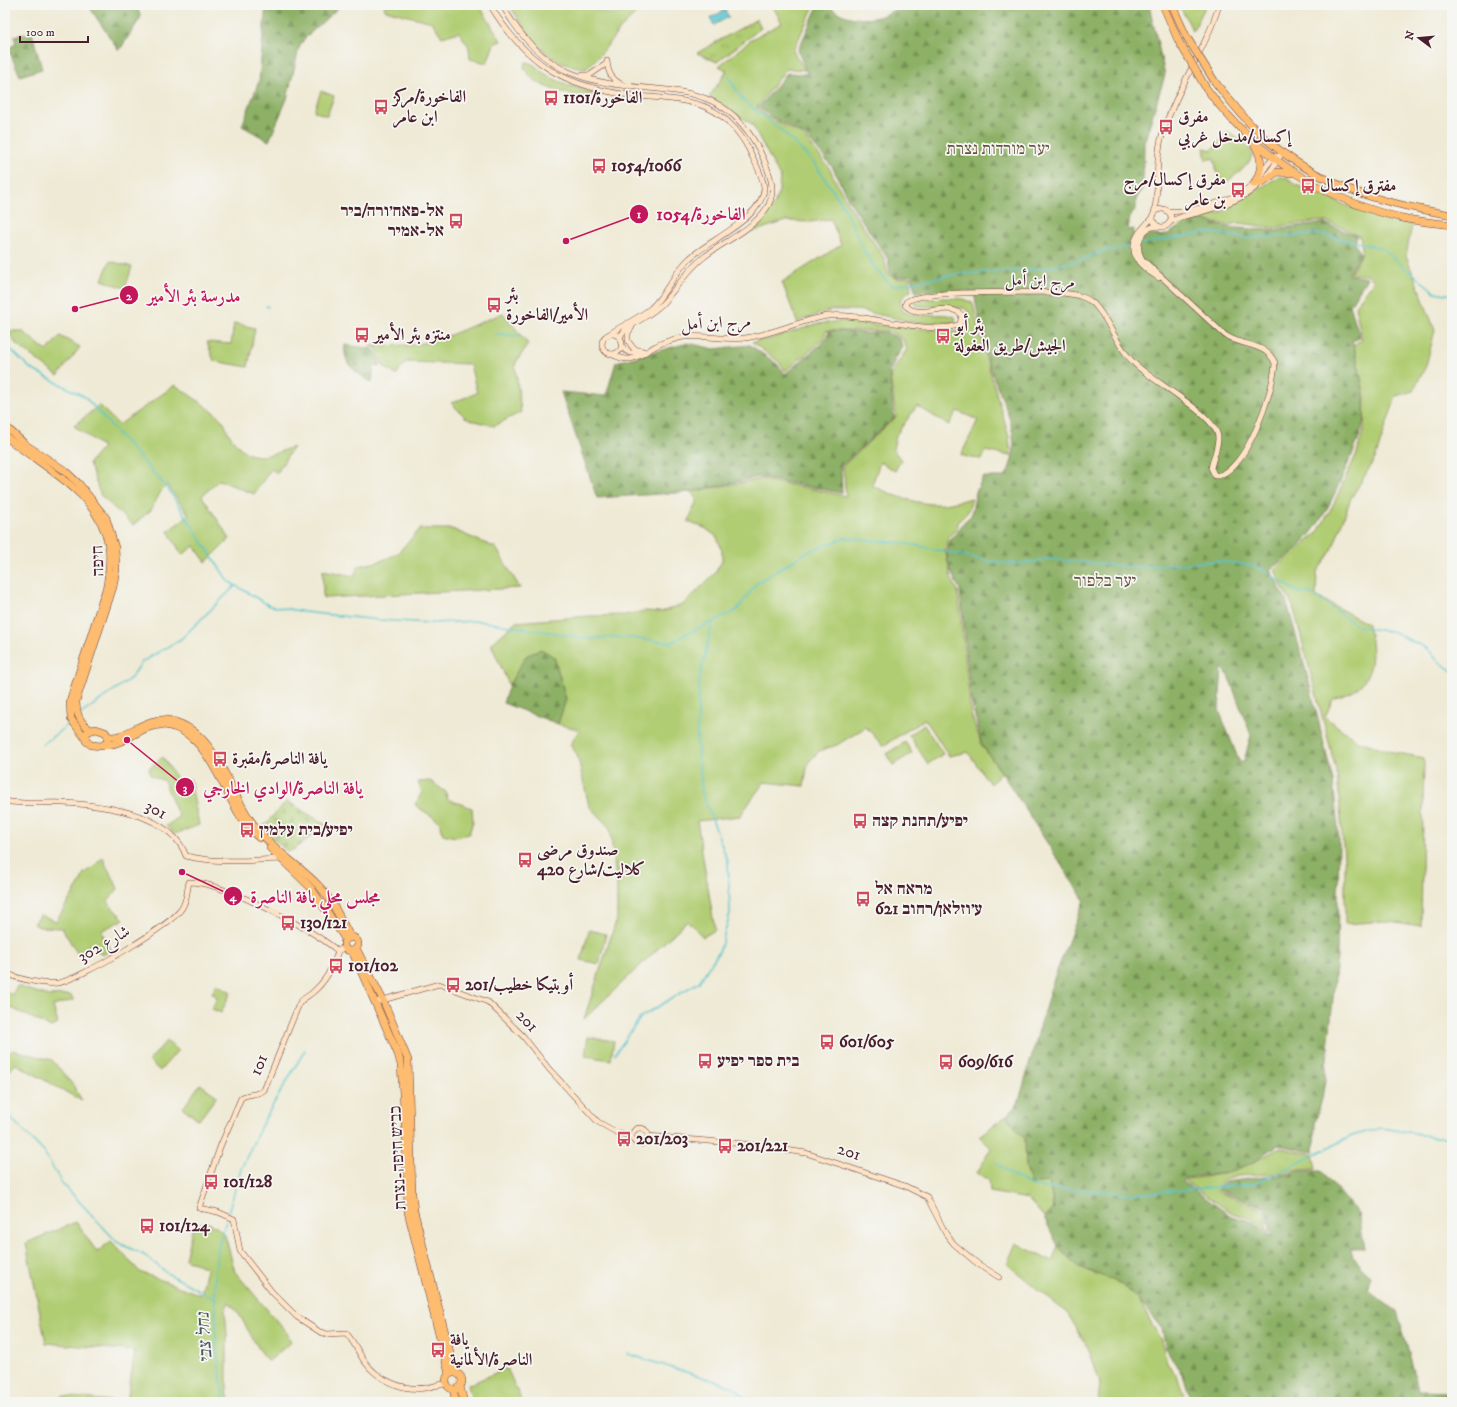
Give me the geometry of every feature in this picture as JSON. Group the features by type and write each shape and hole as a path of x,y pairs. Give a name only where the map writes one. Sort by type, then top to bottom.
{"highway":[{"path":"1163,5 1178,40 1206,88 1222,109 1251,139 1275,160 1327,192 1350,202 1407,219 1452,225"},
{"path":"1172,5 1186,36 1215,82 1258,132 1282,152 1312,172 1350,191 1408,208 1452,215"},
{"path":"1251,139 1260,154 1262,164 1257,183"},
{"path":"1257,183 1274,173 1283,171 1301,176"},
{"name":"חיפה","path":"5,426 26,445 64,470 79,484 106,518 112,534 116,569 113,587 76,701 78,715 82,724 91,730"},
{"name":"חיפה","path":"5,436 29,456 72,485 100,520 109,547 110,568 107,586 70,701 71,719 85,738"},
{"path":"347,941 311,888 245,823 212,763 199,745 183,732 169,726 153,726 114,744 98,746 91,745 87,742 85,738 87,733 91,730 102,731 108,737 116,737 150,721 160,720 171,720 196,733 217,760 249,818 260,832 320,887 332,901 347,941 348,950 354,949"},
{"path":"105,745 108,737"},
{"name":"כביש חיפה-נצרת","path":"347,941 357,941 354,949 379,1001 401,1065 406,1136 408,1212 452,1373 462,1378 457,1388"},
{"path":"452,1373 446,1378 446,1384 457,1388 464,1402"},
{"path":"456,1402 457,1388"}],"street":[{"path":"490,5 512,38 526,52 564,79 584,86 611,92 690,103 708,108 724,119 737,131 749,148 761,175 764,189 762,196 751,214 689,259 651,308 608,335 603,340 602,346 606,352 611,354 620,350 621,342 615,335 608,335"},
{"name":"مرج ابن أمل","path":"502,5 519,33 531,45 549,60 580,76 625,86 688,93 712,100 743,125 757,144 769,172 773,190 767,207 757,220 703,257 688,272 661,306 625,330 621,342 623,349 629,353 637,354 645,351"},
{"path":"1219,5 1208,33 1172,107 1164,127 1157,157 1154,221 1158,226 1165,226 1179,218 1234,202 1249,194 1282,152"},
{"path":"580,76 590,74 607,62 611,76 616,82 625,86"},
{"path":"1154,215 1159,209 1179,211 1230,198 1257,183"},
{"path":"1156,187 1159,201 1170,217 1169,223"},
{"name":"مرج ابن أمل","path":"1154,215 1138,235 1134,253 1138,263 1170,285"},
{"name":"مرج ابن أمل","path":"611,354 628,359 657,345 679,338 745,338 772,333 827,316 856,316 935,327 950,327 960,324 962,315 954,310 917,311 907,308 905,305 906,302 916,297 949,294 1054,292 1081,296 1088,298 1099,309 1122,350 1134,364 1202,414 1214,426 1218,438 1211,468 1215,476 1221,475 1235,466 1246,450 1271,388 1275,363 1272,357 1264,349 1234,341 1229,338 1145,262 1139,252 1139,242 1149,228 1158,226"},
{"path":"635,323 628,333 628,341 634,349 645,351"},
{"name":"301","path":"5,801 64,803 129,812 156,822 178,841 186,856 203,860 228,862 282,859"},
{"name":"شارع 302","path":"5,972 44,982 57,983 66,981 95,966 169,922 185,903 189,882 203,883 265,907 319,937 338,951"},
{"path":"338,951 347,941"},
{"name":"101","path":"338,951 334,964 321,984 298,1004 264,1090 241,1098 220,1147 199,1208 218,1212 234,1219 240,1251 272,1292 303,1323 327,1334 346,1333 365,1363 383,1379 397,1385 413,1389 446,1384"},
{"name":"201","path":"379,1001 439,984 488,1002 523,1036 549,1068 598,1122 616,1132 631,1136"},
{"path":"640,1128 646,1130 648,1136 646,1142 638,1145 632,1141 631,1136 634,1130 640,1128"},
{"name":"201","path":"648,1136 744,1144 806,1153 905,1186 927,1197 946,1234 954,1244 978,1264 999,1277"}],"green space":[{"path":"88,5 136,5 141,17 119,51"},
{"path":"266,5 341,5 304,39 299,48 287,99 269,141 242,126 259,81"},
{"path":"384,5 479,5 501,41 494,44 487,63 470,59 469,47 459,32 442,37 432,22 385,10"},
{"path":"509,5 586,5 599,11 611,14 625,12 634,5 645,5 620,29 600,55 586,69 560,62 549,55 524,28"},
{"path":"772,5 816,5 813,8 793,51 805,70 786,69 757,107 766,116 803,135 829,168 846,201 884,258 888,274 896,279 909,277 911,291 901,300 901,305 904,312 917,315 949,315 955,317 956,322 916,323 858,310 832,310 797,322 782,282 841,245 831,219 811,222 786,221 752,232 774,205 779,191 780,177 752,124 709,97 727,71 719,66 752,39 782,23"},
{"name":"יער בלפור","path":"824,5 847,16 863,19 879,17 900,5 1149,5 1165,75 1144,143 1143,188 1136,199 1136,208 1130,217 1128,230 1134,229 1132,241 1135,248 1147,233 1161,236 1186,223 1197,220 1228,227 1277,231 1282,228 1323,223 1357,236 1355,244 1361,254 1348,275 1367,278 1350,305 1360,338 1352,341 1364,398 1364,417 1361,430 1355,448 1333,498 1318,524 1298,548 1270,569 1286,600 1308,678 1333,781 1339,838 1337,958 1325,1079 1322,1099 1315,1123 1314,1152 1278,1145 1250,1164 1225,1173 1185,1178 1183,1182 1231,1216 1253,1222 1272,1237 1266,1208 1218,1190 1225,1182 1288,1174 1296,1171 1321,1171 1358,1213 1365,1248 1351,1248 1353,1256 1358,1264 1370,1276 1368,1288 1382,1301 1397,1311 1414,1371 1418,1391 1452,1392 1452,1402 1179,1402 1181,1399 1190,1398 1185,1380 1166,1348 1162,1329 1138,1299 1122,1284 1077,1266 1058,1246 1044,1217 1054,1209 1049,1182 1031,1184 1026,1168 1025,1139 1006,1116 1015,1108 1019,1101 1052,984 1084,900 1002,773 982,745 971,700 960,589 951,571 947,558 948,545 952,538 964,522 971,516 976,492 983,477 1005,477 1011,462 1014,448 1013,433 988,361 974,292 944,290 916,292 910,275 894,278 890,273 888,259 848,199 833,168 805,135 768,115 759,107 787,73 807,74 798,50 816,10","holes":["1222,667 1228,675 1251,735 1244,761 1239,761 1219,710"]},
{"path":"1179,5 1206,5 1193,31"},
{"path":"757,19 761,28 717,62 697,53"},
{"path":"32,33 42,69 20,76 8,48 16,44 14,36"},
{"path":"526,62 535,65 547,75 559,81 597,94 578,95 544,86 528,74 524,66"},
{"path":"321,91 334,96 327,116 314,111"},
{"path":"1228,131 1249,148 1252,155 1250,160 1241,170 1220,186 1214,158 1206,160 1204,148 1212,150"},
{"path":"1278,177 1288,178 1296,185 1370,215 1412,224 1406,256 1435,330 1426,366 1413,391 1396,396 1375,459 1351,498 1332,550 1317,572 1316,596 1368,624 1372,652 1372,660 1367,677 1354,691 1333,699 1325,717 1356,740 1393,752 1424,758 1421,926 1389,921 1345,924 1345,869 1337,773 1293,606 1281,585 1275,569 1318,532 1333,505 1357,453 1364,428 1365,397 1354,344 1362,340 1355,306 1374,280 1367,275 1350,274 1360,257 1362,248 1360,237 1343,228 1323,221 1285,225 1275,228 1240,223 1226,225 1195,219 1220,213"},
{"path":"110,261 132,267 125,288 102,280"},
{"path":"943,298 963,299 973,303 980,337 1009,437 1011,456 985,451 982,459 970,458 961,455 978,420 957,411 949,425 917,406 896,435 893,449 901,460 895,471 880,462 872,485 889,493 917,502 944,504 972,498 968,512 959,521 956,530 948,537 945,549 951,578 958,591 971,714 982,746 1002,773 990,784 968,752 949,756 925,719 883,746 866,727 837,745 819,751 808,763 804,786 764,782 740,816 697,821 715,930 703,937 687,921 584,1019 617,918 617,887 610,828 589,806 577,754 570,745 579,730 558,724 566,699 554,657 526,656 509,685 491,644 516,622 590,616 625,615 645,611 661,612 684,604 715,573 722,561 722,551 717,537 705,528 688,522 697,500 691,492 761,479 846,496 843,466 896,417 890,375 907,349 902,338 889,331 826,331 824,339 785,371 779,362 752,342 769,339 817,324 842,321 893,327 960,331 969,320 968,311 964,308 919,306 914,302 919,300"},
{"path":"503,313 528,344 515,364 521,412 494,426 467,419 451,403 477,393 470,364 406,362 396,375 383,366 376,348 370,346 413,345 441,339"},
{"path":"234,323 255,328 248,367 214,361 207,342 231,344"},
{"path":"8,331 22,331 47,351 60,336 80,347 58,376 16,344"},
{"path":"829,331 888,333 900,339 902,347 889,372 894,418 841,466 842,493 758,477 691,492 597,498 561,392 606,396 616,362 688,343 714,349 750,345 777,364 785,374 826,340"},
{"path":"345,345 373,349 378,357 380,366 374,365 372,383 356,372 348,364"},
{"path":"175,385 218,416 238,446 252,455 266,455 293,447 277,473 271,469 254,494 219,480 202,496 230,539 206,562 194,546 182,555 168,531 189,515 167,485 161,491 151,510 133,525 101,496 89,463 103,447 74,426 99,405 119,425"},
{"path":"420,529 452,529 496,548 520,588 323,598 323,570 354,576 358,566 378,562 397,554"},
{"path":"541,649 554,657 566,699 558,724 503,703 509,685 526,656"},
{"path":"924,725 943,754 928,764 909,735"},
{"path":"905,742 912,753 893,765 886,754"},
{"path":"163,757 181,786 190,779 199,825 175,834 166,826 179,817 164,781 150,775 149,768"},
{"path":"430,781 446,792 447,799 472,808 473,821 469,834 456,837 443,834 440,822 415,805 422,792 418,782"},
{"path":"287,801 326,825 293,850 287,851 261,829"},
{"path":"103,857 118,889 107,902 124,919 101,931 111,950 102,955 91,944 77,953 62,928 39,927 34,924 40,915 56,921 80,883 84,873 92,868"},
{"path":"589,930 606,934 599,964 581,960"},
{"path":"217,984 231,992 221,1013 212,1009 217,997 212,993"},
{"path":"17,986 49,996 70,995 74,1000 53,1006 58,1024 51,1027 5,1005 5,990 12,995"},
{"path":"588,1037 614,1041 611,1060 585,1056"},
{"path":"166,1041 178,1050 160,1071 149,1061"},
{"path":"13,1050 52,1060 73,1085 82,1101 16,1064 10,1070 5,1064 5,1055"},
{"path":"200,1084 217,1096 199,1120 183,1108"},
{"path":"1006,1116 1025,1139 1026,1168 1049,1182 1054,1209 1044,1217 1028,1199 990,1192 989,1180 977,1173 991,1148 979,1136"},
{"path":"1280,1148 1313,1154 1316,1169 1293,1170 1285,1173 1238,1176 1224,1180 1216,1191 1265,1210 1266,1226 1270,1233 1252,1219 1232,1213 1186,1182 1186,1179 1211,1176 1247,1165"},
{"path":"76,1222 97,1252 111,1241 140,1272 201,1295 207,1268 185,1259 193,1225 206,1222 217,1227 225,1235 235,1272 287,1333 291,1342 269,1361 263,1355 240,1316 229,1302 225,1310 227,1334 227,1392 230,1402 127,1402 135,1351 46,1343 26,1243"},
{"path":"1016,1243 1052,1262 1058,1246 1077,1266 1122,1284 1138,1299 1161,1340 1167,1363 1177,1376 1184,1394 1175,1398 1172,1402 1098,1402 1100,1383 1089,1350 1068,1314 1007,1264"},
{"path":"507,1368 522,1402 472,1402 468,1385"},
{"path":"62,1396 124,1402 62,1402"}],"water":[{"path":"725,10 729,17 714,25 710,18"}],"waterway":[{"path":"728,76 743,100 782,131 814,163 844,207 863,249 876,270 892,286 957,274 1038,269 1074,262 1104,251 1133,246"},
{"path":"1141,244 1207,232 1247,238 1321,234 1381,248 1435,292 1452,295"},
{"path":"497,334 521,336"},
{"path":"5,344 31,369 85,397 168,489 228,581 270,606 312,613 379,620 430,623 478,621 591,639 621,637 671,643 688,633 736,611 757,583 805,553 844,538 905,543 993,562 1018,564 1048,559 1136,567 1217,561 1249,565 1260,568 1299,593 1311,593 1358,626 1395,633 1428,649 1437,660 1452,671"},
{"path":"81,714 131,678 142,662 181,639 235,586"},
{"path":"615,1054 641,1017 699,982 720,950 730,913 728,862 702,792 697,740 699,682 712,623"},
{"path":"42,745 70,723"},
{"name":"נחל צבי","path":"224,1402 216,1344 215,1271 218,1248 241,1169 263,1122 305,1050"},
{"path":"5,1112 44,1152 61,1182 117,1242 144,1255 167,1273 215,1299"},
{"path":"996,1163 1015,1177 1035,1187 1135,1194 1255,1184 1352,1136 1381,1128 1415,1133 1433,1138 1452,1138"},
{"path":"628,1354 734,1387 750,1402"}],"place":[{"name":"الفاخورة/1101","path":"551,98"},
{"name":"الفاخورة/مركز ابن عامر","path":"381,107"},
{"name":"مفرق إكسال/مدخل غربي","path":"1166,127"},
{"name":"1054/1066","path":"599,166"},
{"name":"مفترق إكسال","path":"1308,186"},
{"name":"مفرق إكسال/مرج بن عامر","path":"1238,190"},
{"name":"אל-פאח׳ורה/ביר אל-אמיר","path":"456,221"},
{"name":"الفاخورة/1054","path":"566,241"},
{"name":"بئر الأمير/الفاخورة","path":"494,305"},
{"name":"مدرسة بئر الأمير","path":"75,309"},
{"name":"منتزه بئر الأمير","path":"362,335"},
{"name":"بئر أبو الجيش/طريق العفولة","path":"943,336"},
{"name":"يافة الناصرة/الوادي الخارجي","path":"127,740"},
{"name":"يافة الناصرة/مقبرة","path":"220,759"},
{"name":"יפיע/תחנת קצה","path":"860,821"},
{"name":"יפיע/בית עלמין","path":"247,830"},
{"name":"صندوق مرضى كلاليت/شارع 420","path":"525,860"},
{"name":"مجلس محلي يافة الناصرة","path":"182,872"},
{"name":"מראח אל ע׳וזלאן/רחוב 621","path":"863,899"},
{"name":"130/121","path":"288,923"},
{"name":"101/102","path":"336,966"},
{"name":"أوبتيكا خطيب/201","path":"453,985"},
{"name":"601/605","path":"827,1042"},
{"name":"בית ספר יפיע","path":"705,1061"},
{"name":"609/616","path":"946,1062"},
{"name":"201/203","path":"624,1139"},
{"name":"201/221","path":"725,1146"},
{"name":"101/128","path":"211,1182"},
{"name":"101/124","path":"147,1226"},
{"name":"يافة الناصرة/الألمانية","path":"438,1350"}],"park label":[{"name":"יער מורדות נצרת","path":"998,149"}]}
